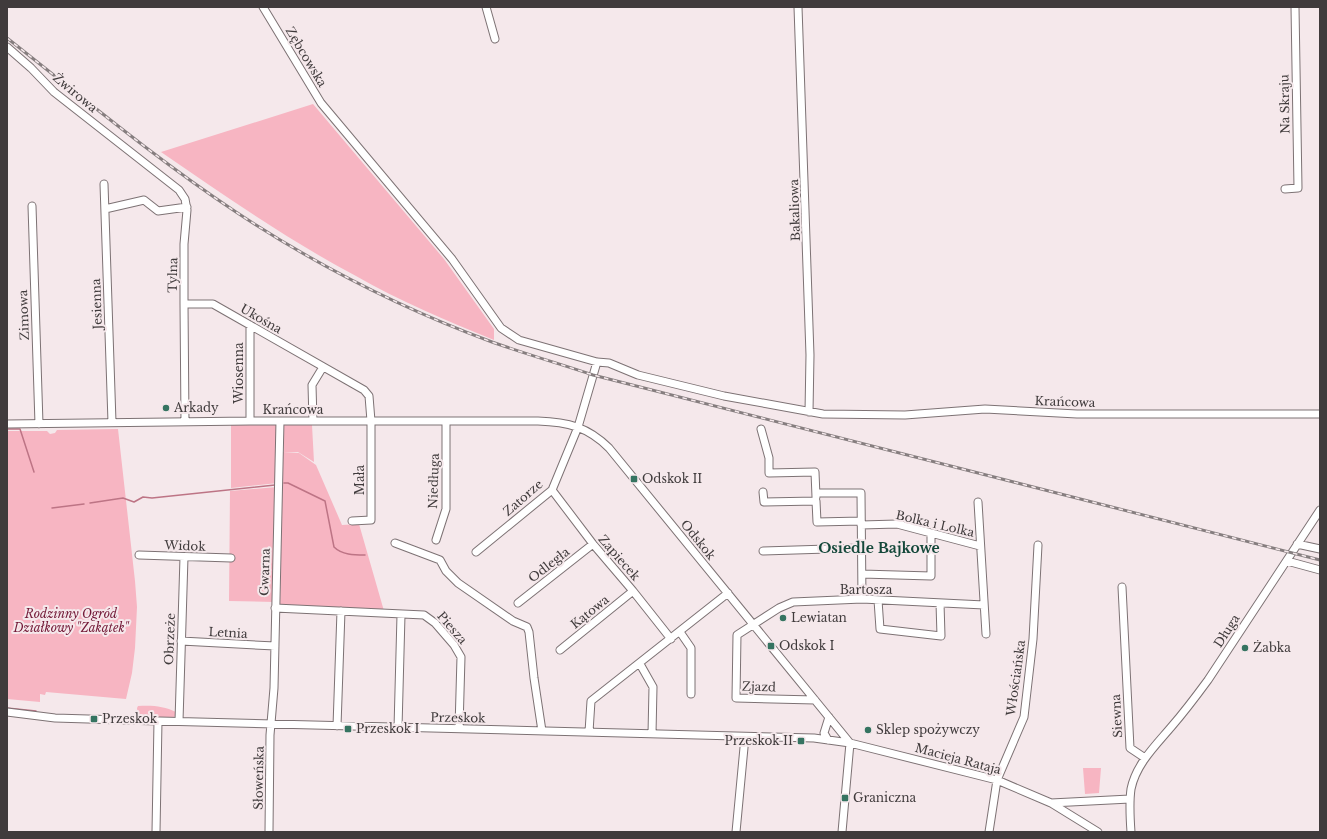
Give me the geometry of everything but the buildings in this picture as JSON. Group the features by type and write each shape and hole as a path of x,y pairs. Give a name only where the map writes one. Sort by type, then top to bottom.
{"street":[{"name":"Zębcowska","path":"264,7 316,97 452,260 500,328 520,340 597,362"},
{"path":"486,7 495,39"},
{"name":"Bakaliowa","path":"798,7 810,355 809,412"},
{"name":"Na Skraju","path":"1285,189 1298,188 1295,7"},
{"name":"Żwirowa","path":"7,47 31,68 54,92 132,153"},
{"name":"Tylna","path":"132,153 179,190 187,207 184,244 185,422"},
{"name":"Jesienna","path":"104,184 112,422"},
{"path":"105,209 144,200 158,211 187,207"},
{"name":"Zimowa","path":"32,206 39,424"},
{"name":"Ukośna","path":"184,304 213,304 367,393 370,399 371,421"},
{"name":"Wiosenna","path":"250,325 250,421"},
{"path":"578,427 597,362"},
{"name":"Krańcowa","path":"597,362 609,363 638,375 724,396 823,414 905,414 985,409 1077,414 1320,414"},
{"path":"313,421 312,385 323,367"},
{"name":"Krańcowa","path":"7,424 250,421 446,421 553,422 578,427"},
{"name":"Gwarna","path":"272,724 280,421"},
{"name":"Mała","path":"352,521 371,520 371,421"},
{"name":"Niedługa","path":"436,540 446,509 446,421"},
{"name":"Zatorze","path":"476,552 552,490 578,427"},
{"name":"Odskok","path":"578,427 597,437 609,448 838,728"},
{"path":"761,429 769,458 769,473 815,472 816,501 764,502 763,492"},
{"name":"Zapiecek","path":"552,490 592,544 633,591 671,639"},
{"path":"816,493 861,493 860,548 862,600"},
{"name":"Bolka i Lolka","path":"816,501 817,522 897,524 980,546"},
{"name":"Bolka i Lolka","path":"978,502 986,634"},
{"name":"Długa","path":"1145,758 1193,701 1320,510"},
{"path":"862,574 931,576 931,534"},
{"path":"395,542 440,560 446,572 458,583 513,621 527,627 530,632 534,678 542,730"},
{"name":"Odległa","path":"518,603 592,544"},
{"path":"1297,544 1320,549"},
{"name":"Włościańska","path":"989,832 997,780 1024,717 1033,639 1038,545"},
{"path":"763,551 860,548"},
{"name":"Widok","path":"139,555 231,558"},
{"name":"Obrzeże","path":"179,721 184,557"},
{"path":"1286,561 1320,570"},
{"name":"Siewna","path":"1122,587 1130,748 1145,758"},
{"name":"Kątowa","path":"560,650 633,591"},
{"path":"589,732 591,701 640,664 728,593"},
{"path":"878,600 880,629 941,636 940,603"},
{"name":"Bartosza","path":"754,625 779,608 793,602 878,600 984,605"},
{"name":"Piesza","path":"275,608 424,615 429,618 459,652 461,663 459,728"},
{"path":"337,726 341,612"},
{"path":"398,728 401,615"},
{"name":"Zjazd","path":"754,625 737,635 736,698 815,700"},
{"path":"680,632 692,648 691,694"},
{"name":"Letnia","path":"181,641 275,646"},
{"path":"640,664 653,687 652,734"},
{"name":"Przeskok","path":"7,712 55,718 398,728 542,730 814,738 831,740"},
{"path":"829,718 824,736 831,740 839,738 838,728"},
{"path":"156,832 158,721"},
{"name":"Słoweńska","path":"269,832 272,724"},
{"path":"814,738 833,725 838,728 850,743 842,832"},
{"path":"736,832 745,736"},
{"name":"Macieja Rataja","path":"831,740 850,743 997,780 1051,803 1098,832"},
{"path":"1129,830 1130,798 1135,777 1145,758"},
{"name":"Macieja Rataja","path":"1051,803 1130,798"}],"green space":[{"path":"313,104 444,259 494,329 494,340 407,302 306,248 257,217 161,152"},
{"path":"231,423 279,424 278,483 231,488"},
{"path":"284,424 312,425 314,462 298,452 284,452"},
{"name":"Rodzinny Ogród Działkowy \"Zakątek\"","path":"118,429 137,607 135,648 132,673 126,699 46,692 45,695 40,694 40,702 7,699 7,431 47,431 50,434 55,433 57,430"},
{"path":"283,452 299,453 316,465 342,525 359,524 384,611 280,606"},
{"path":"277,487 275,602 229,601 230,491"},
{"path":"138,706 158,706 176,712 173,718 138,716"},
{"path":"1083,768 1101,768 1099,793 1085,794"}],"waterway":[{"path":"7,429 20,429 34,472"},
{"path":"284,483 288,483 325,501 334,547 337,550 352,555 365,555"},
{"path":"90,503 123,498 134,502 143,497 152,498 275,485"},
{"path":"52,508 84,504"},
{"path":"7,708 36,711"}],"railway":[{"path":"7,38 148,149 206,192 236,212 329,268 393,300 459,329 492,342 593,375 1320,560"}],"place":[{"name":"Arkady","path":"166,408"},
{"name":"Odskok II","path":"634,479"},
{"name":"Lewiatan","path":"783,618"},
{"name":"Odskok I","path":"771,646"},
{"name":"Żabka","path":"1245,648"},
{"name":"Przeskok","path":"94,719"},
{"name":"Przeskok I","path":"348,729"},
{"name":"Sklep spożywczy","path":"868,730"},
{"name":"Przeskok II","path":"801,741"},
{"name":"Graniczna","path":"845,798"}],"district":[{"name":"Osiedle Bajkowe","path":"879,548"}]}
